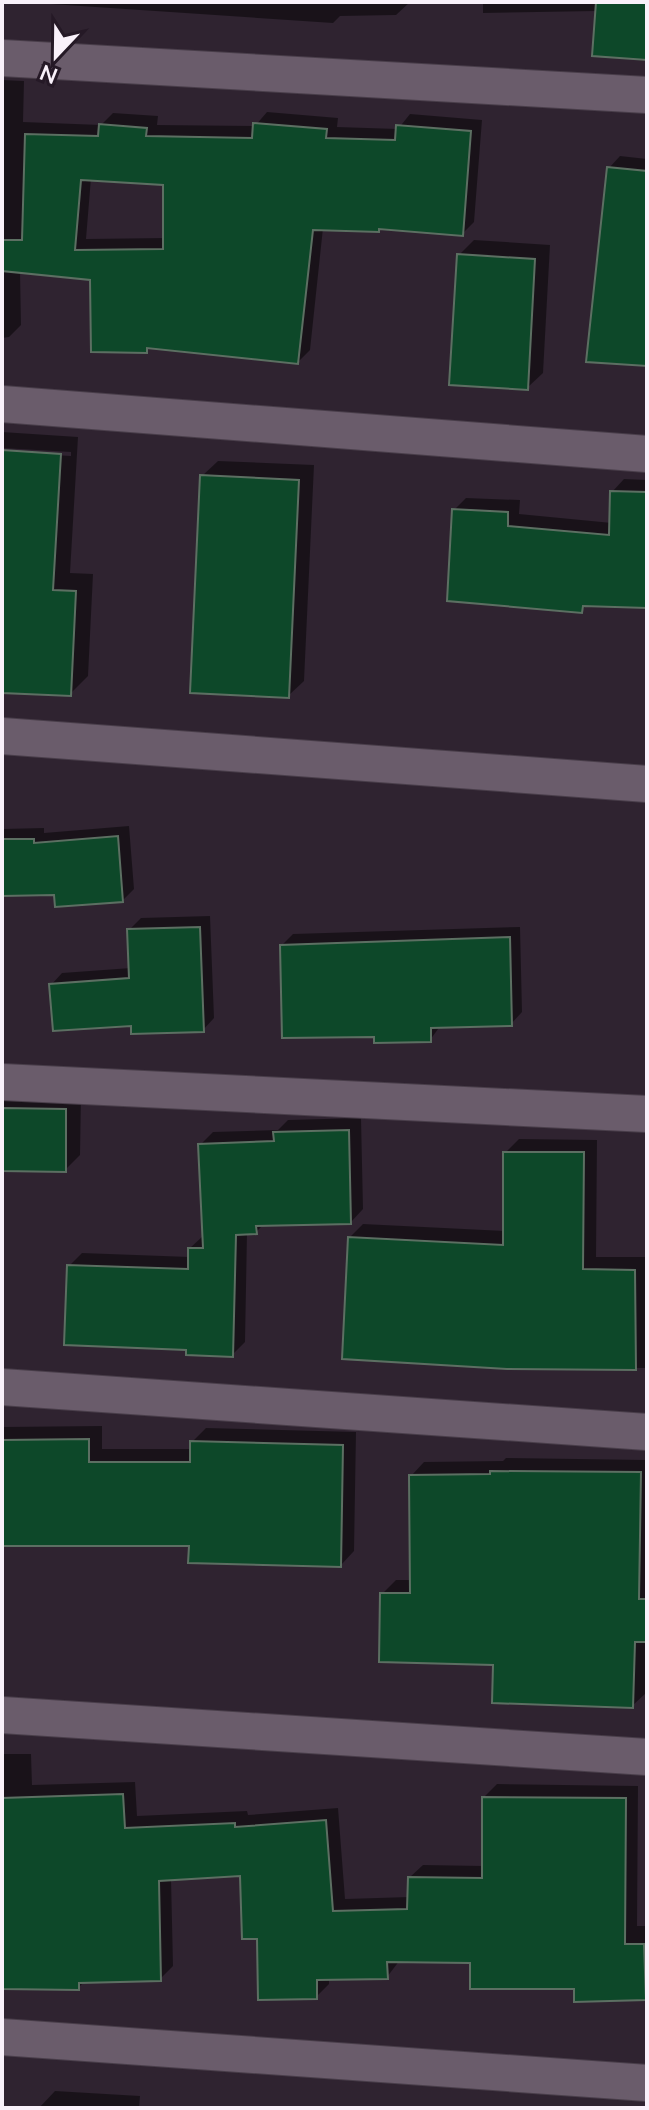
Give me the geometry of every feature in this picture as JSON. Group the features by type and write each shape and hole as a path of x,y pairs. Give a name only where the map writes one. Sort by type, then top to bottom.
{"street":[{"path":"2,58 647,95"},
{"path":"2,404 647,454"},
{"path":"2,736 647,784"},
{"path":"2,1082 647,1114"},
{"path":"2,1387 647,1432"},
{"path":"2,1715 647,1757"},
{"path":"2,2037 647,2083"}],"building":[{"path":"596,2 647,2 647,60 592,56"},
{"path":"253,123 327,129 326,138 395,140 396,125 471,131 463,236 379,229 379,232 313,230 298,364 147,348 147,353 91,352 90,280 2,271 2,240 22,240 25,134 98,136 99,124 147,128 146,136 252,138","holes":["81,180 163,185 163,249 75,250"]},
{"path":"607,167 647,171 647,366 586,362"},
{"path":"457,254 535,259 528,390 449,385"},
{"path":"2,450 61,454 53,590 76,591 71,696 2,693"},
{"path":"200,475 299,480 289,698 190,693"},
{"path":"610,491 647,492 647,608 583,606 582,613 447,601 452,509 508,512 508,526 609,535"},
{"path":"118,836 123,902 55,907 54,895 2,896 2,839 34,839 34,843"},
{"path":"200,927 204,1032 131,1034 131,1026 53,1031 49,984 129,978 127,929"},
{"path":"510,937 512,1026 431,1028 431,1042 374,1043 374,1037 282,1038 280,945"},
{"path":"2,1108 66,1109 66,1172 2,1171"},
{"path":"349,1130 351,1224 256,1226 257,1234 236,1235 233,1357 186,1355 186,1350 64,1345 67,1265 188,1269 188,1248 203,1248 198,1144 274,1141 273,1132"},
{"path":"503,1152 584,1152 583,1269 635,1270 636,1370 507,1369 342,1359 348,1237 503,1245"},
{"path":"89,1439 89,1462 190,1462 190,1441 343,1445 341,1567 188,1563 189,1546 2,1546 2,1440"},
{"path":"490,1471 641,1472 639,1599 647,1599 647,1642 635,1642 633,1708 492,1703 493,1665 379,1662 380,1593 410,1593 409,1475 490,1474"},
{"path":"123,1794 125,1828 235,1823 235,1827 326,1820 333,1911 407,1909 408,1877 482,1878 482,1797 626,1798 625,1944 644,1944 646,2000 574,2002 574,1989 470,1989 470,1963 387,1962 388,1979 317,1980 317,1999 258,2000 257,1939 242,1939 240,1876 159,1881 161,1981 79,1983 79,1990 2,1989 2,1798"}]}
